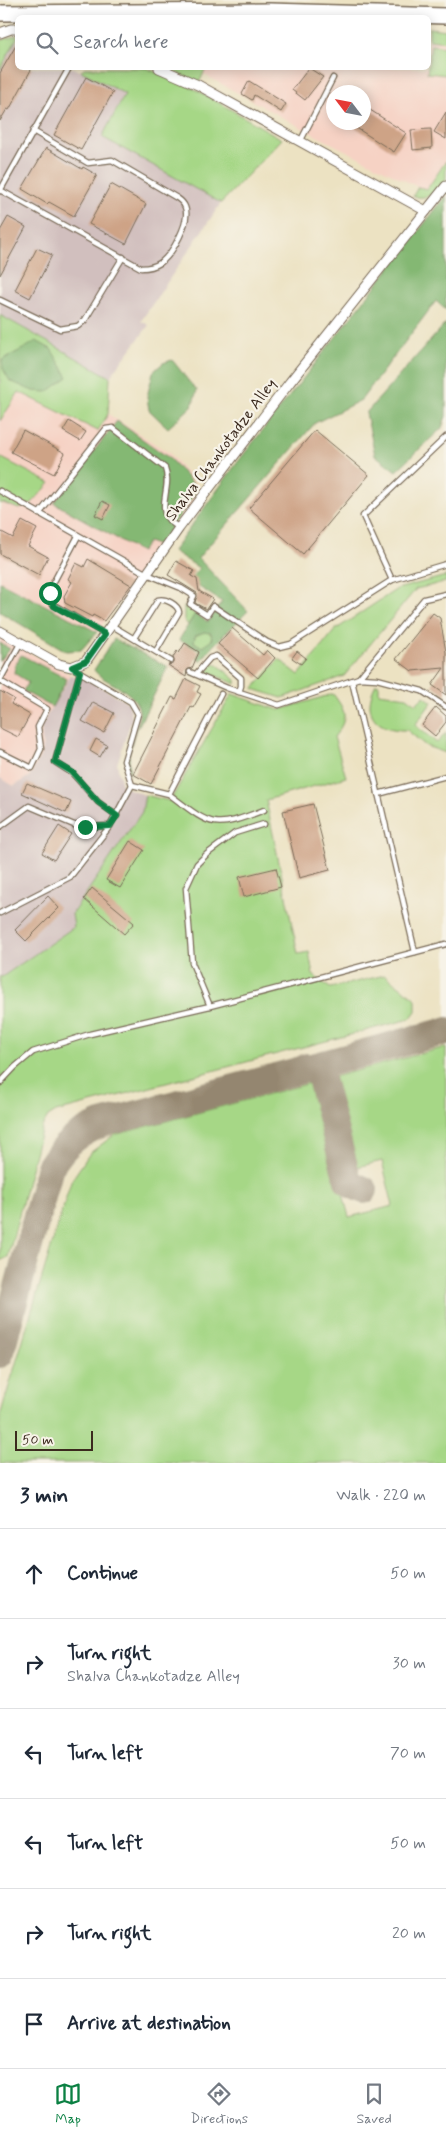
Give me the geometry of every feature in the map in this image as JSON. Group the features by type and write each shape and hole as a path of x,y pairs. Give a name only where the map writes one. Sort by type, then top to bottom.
{"main road":[{"path":"0,14 89,15 268,11 410,15"},
{"path":"431,16 446,16"}],"street":[{"path":"0,33 15,29"},
{"path":"164,70 198,85 426,211"},
{"name":"Shalva Chankotadze Alley","path":"72,667 86,661 179,528 290,382 446,186"},
{"path":"0,631 59,664 72,667"}],"lane":[{"path":"33,132 88,164 112,160 177,198 185,206 186,218 180,234 162,261 151,267 141,268 0,190 68,70"},
{"path":"300,142 332,78"},
{"path":"0,300 60,330 78,326 85,320 122,257"},
{"path":"39,514 106,429 113,428 165,468 168,477 164,513 168,520 179,528"},
{"path":"392,580 363,516 446,437"},
{"path":"0,492 147,574 182,588 194,596 190,604 207,615 213,606 279,648 291,644 392,580 446,564"},
{"path":"78,536 51,587 50,600 54,606 105,634"},
{"path":"359,678 424,599 446,594"},
{"path":"134,638 158,600 165,600 178,607 180,612 156,651"},
{"path":"111,625 171,660"},
{"path":"0,752 32,768 41,749 38,727 47,709 0,681 21,642"},
{"path":"196,674 210,658 216,656 241,678 242,686 239,692"},
{"path":"0,913 70,877 117,816 132,785 124,761 138,714 131,702 72,667"},
{"path":"80,672 55,762 72,772 98,802 117,816"},
{"path":"190,672 239,692 279,705 359,678 377,679 422,691 446,707"},
{"path":"352,681 415,952"},
{"path":"169,794 222,694"},
{"path":"378,794 446,776"},
{"path":"132,785 169,794 197,816 212,823 234,822 264,810"},
{"path":"0,827 28,806 74,825 85,827 110,826"},
{"path":"210,1006 192,963 186,888 197,864 207,854 236,833 264,824"},
{"path":"0,1083 14,1067 33,1052 90,1034 210,1006 446,944"}],"shaded area":[{"path":"431,40 446,42 446,161 427,190 313,134 203,74 205,70 431,70"},
{"path":"15,41 15,70 78,70 125,94 103,137 221,203 141,321 149,325 110,377 0,315 0,70"},
{"path":"19,392 98,431 108,414 169,453 202,491 97,632 0,582 0,508 3,503 19,509 50,484 0,457 0,421"},
{"path":"0,637 71,675 41,726 43,751 30,776 14,786 0,778"},
{"path":"71,675 88,680 129,703 132,718 117,764 122,786 145,795 142,812 72,914 74,927 2,977 0,976 0,778 14,786 30,776 43,751 41,726"}],"green space":[{"path":"431,28 446,30 446,42 431,40"},
{"path":"15,36 15,42 0,70 0,41"},
{"path":"431,45 446,47 446,75 427,73 427,70 431,70"},
{"path":"151,70 193,88 282,139 221,203 102,137 125,94 81,71"},
{"path":"171,70 205,70 199,83"},
{"path":"446,161 446,179 439,187 428,196 413,196 418,187 427,189"},
{"path":"446,196 446,310 436,301 361,400 315,423 198,558 248,611 211,648 201,661 197,658 201,651 179,640 195,614 208,622 222,602 190,581 199,568 173,551 237,463","holes":["204,632 211,633 212,640 202,647 194,642 195,636"]},
{"path":"0,315 110,377 108,414 98,431 19,392 0,421"},
{"path":"446,323 446,416 442,428 396,471 375,455 366,413"},
{"path":"36,341 51,349 68,377 47,392 33,391 10,381 3,369 2,360"},
{"path":"172,360 197,390 192,406 168,428 149,410 147,397 153,372 163,363"},
{"path":"117,421 169,458 198,489 159,546 148,542 141,552 54,503"},
{"path":"0,457 50,483 32,503 19,509 3,503 0,504"},
{"path":"446,576 446,582 416,589 344,676 282,698 253,689 279,659 299,675 335,630 397,589"},
{"path":"0,582 97,632 81,650 66,651 0,612"},
{"path":"184,606 195,614 188,625 184,620"},
{"path":"204,632 211,633 212,641 202,647 194,642 195,636"},
{"path":"114,639 168,667 134,735 129,753 130,774 126,763 129,749 139,719 138,706 129,694 94,670"},
{"path":"0,643 10,649 0,661"},
{"path":"21,655 67,679 52,707 23,691 28,682 14,673 15,666"},
{"path":"213,664 218,665 236,680 236,684 207,672"},
{"path":"376,684 379,685 379,693 407,697 416,704 424,696 432,702 415,725 437,743 446,733 446,753 426,746 407,730 387,727 379,723 374,718 370,703"},
{"path":"232,694 279,710 333,694 341,706 344,720 334,737 346,777 266,800 298,954 309,952 313,975 330,988 385,975 416,999 416,1011 410,1019 56,1112 48,1117 42,1127 8,1257 0,1261 0,976 2,977 74,927 72,914 142,812 145,795 170,801"},
{"path":"446,1047 446,1463 0,1463 0,1416 71,1181 90,1153 114,1135 314,1082 349,1217 393,1206 382,1161 353,1168 329,1078"}],"building":[{"path":"15,47 15,70 31,70 9,110 7,109 0,121 0,73"},
{"path":"307,70 312,70 323,77 305,100 292,90"},
{"path":"86,77 113,92 81,150 54,135"},
{"path":"249,81 286,104 281,112 254,95 252,100 242,94"},
{"path":"371,111 406,133 394,152 360,130 371,130"},
{"path":"446,112 446,139 434,132"},
{"path":"431,129 432,148 413,150 411,130"},
{"path":"46,148 82,169 83,167 97,175 74,216 49,202 47,204 22,189"},
{"path":"111,184 146,204 126,244 89,224"},
{"path":"8,217 26,227 0,275 0,231"},
{"path":"37,248 52,255 30,298 15,290"},
{"path":"69,421 86,432 80,441 63,431"},
{"path":"23,430 65,453 54,474 11,452"},
{"path":"315,430 369,475 303,554 249,508"},
{"path":"102,501 110,505 103,519 95,515"},
{"path":"22,521 37,529 28,546 48,557 39,575 0,554 0,531 13,538"},
{"path":"88,559 131,585 104,621 65,603 64,596 72,582 68,579 76,563 84,567"},
{"path":"176,561 194,571 191,576 197,579 199,591 213,599 206,609 195,603 197,593 168,575"},
{"path":"433,613 440,618 446,652 446,695 432,685 444,668 412,671 396,659"},
{"path":"232,628 263,655 267,650 275,658 258,678 218,644"},
{"path":"185,643 199,652 192,668 187,670 186,677 168,665 174,663 173,657 177,651 179,653"},
{"path":"297,651 306,658 301,664 292,658"},
{"path":"186,679 200,686 197,692 201,694 193,708 191,707 151,784 133,774 172,697 176,699"},
{"path":"0,691 14,699 11,704 30,715 18,737 0,728"},
{"path":"93,702 114,713 104,733 82,721"},
{"path":"436,707 446,716 446,722 435,736 422,725"},
{"path":"96,739 107,745 100,757 90,751"},
{"path":"27,783 71,802 66,813 22,793"},
{"path":"313,804 330,870 299,878 283,811"},
{"path":"59,826 71,834 54,860 42,853"},
{"path":"130,841 144,850 120,888 106,880"},
{"path":"276,868 281,887 244,897 239,877"},
{"path":"92,888 134,923 124,934 84,899"},
{"path":"48,896 59,908 26,941 15,930"}],"taxiway":[{"path":"0,1354 50,1167 66,1146 77,1136 101,1124 446,1031"},
{"path":"307,1067 315,1070 320,1075 348,1181 364,1190"}],"route":[{"path":"50,593 50,600 54,606 105,634 86,661 72,667 80,672 55,762 72,772 98,802 117,816 110,826 85,827"}]}
